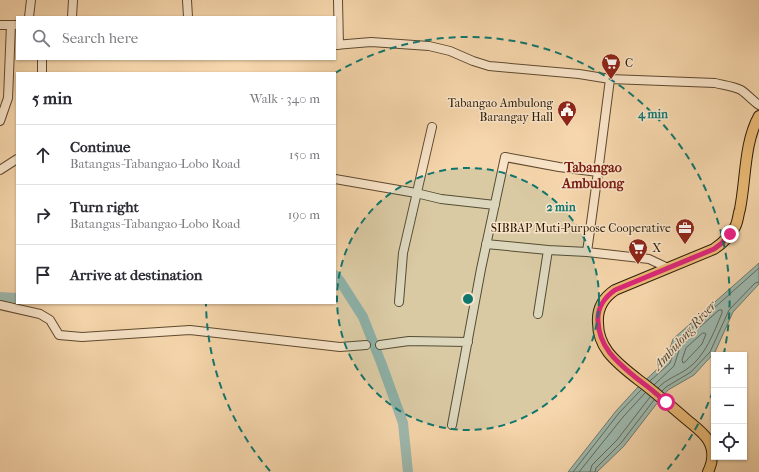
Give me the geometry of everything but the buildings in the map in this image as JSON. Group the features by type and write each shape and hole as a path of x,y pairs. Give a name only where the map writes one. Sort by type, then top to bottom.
{"main road":[{"path":"708,472 711,467 712,457 708,440 701,432 666,402 618,363 607,351 601,340 597,317 600,306 609,294 615,290 714,249 722,243 736,225 742,197 751,134 759,116"}],"street":[{"path":"29,16 31,0"},
{"path":"72,16 73,0"},
{"path":"187,0 188,16"},
{"path":"338,0 337,45 371,42 429,46 450,51 489,66 579,74 610,79 715,83 742,91 759,105"},
{"path":"0,25 14,25 8,98 0,121"},
{"path":"42,60 42,72"},
{"path":"588,252 610,79"},
{"path":"399,302 403,253 432,128"},
{"path":"452,425 486,244 505,157 559,167 598,172"},
{"path":"0,170 16,160"},
{"path":"336,179 442,199 495,205"},
{"path":"486,244 588,252 650,259 668,268"},
{"path":"538,314 548,250"},
{"path":"0,305 40,314 50,320 59,334 82,337 190,330 340,347 366,345"},
{"path":"380,345 409,341 468,342"}],"water":[{"path":"759,263 759,284 733,312 715,352 711,352 711,356 694,375 668,390 624,446 597,472 568,472 616,411 638,387 666,361 673,339"}],"waterway":[{"name":"Ambulong River","path":"336,276 363,317 382,365 403,423 408,472"},
{"name":"Ambulong River","path":"0,297 16,298"}],"place":[{"name":"C","path":"611,80"},
{"name":"Tabangao Ambulong Barangay Hall","path":"567,127"},
{"name":"SIBBAP Muti-Purpose Cooperative","path":"685,245"},
{"name":"X","path":"638,265"}],"district":[{"name":"Tabangao Ambulong","path":"593,176"}],"route":[{"path":"666,402 618,363 607,351 601,340 598,328 597,317 600,306 609,294 615,290 714,249 730,234"}]}
